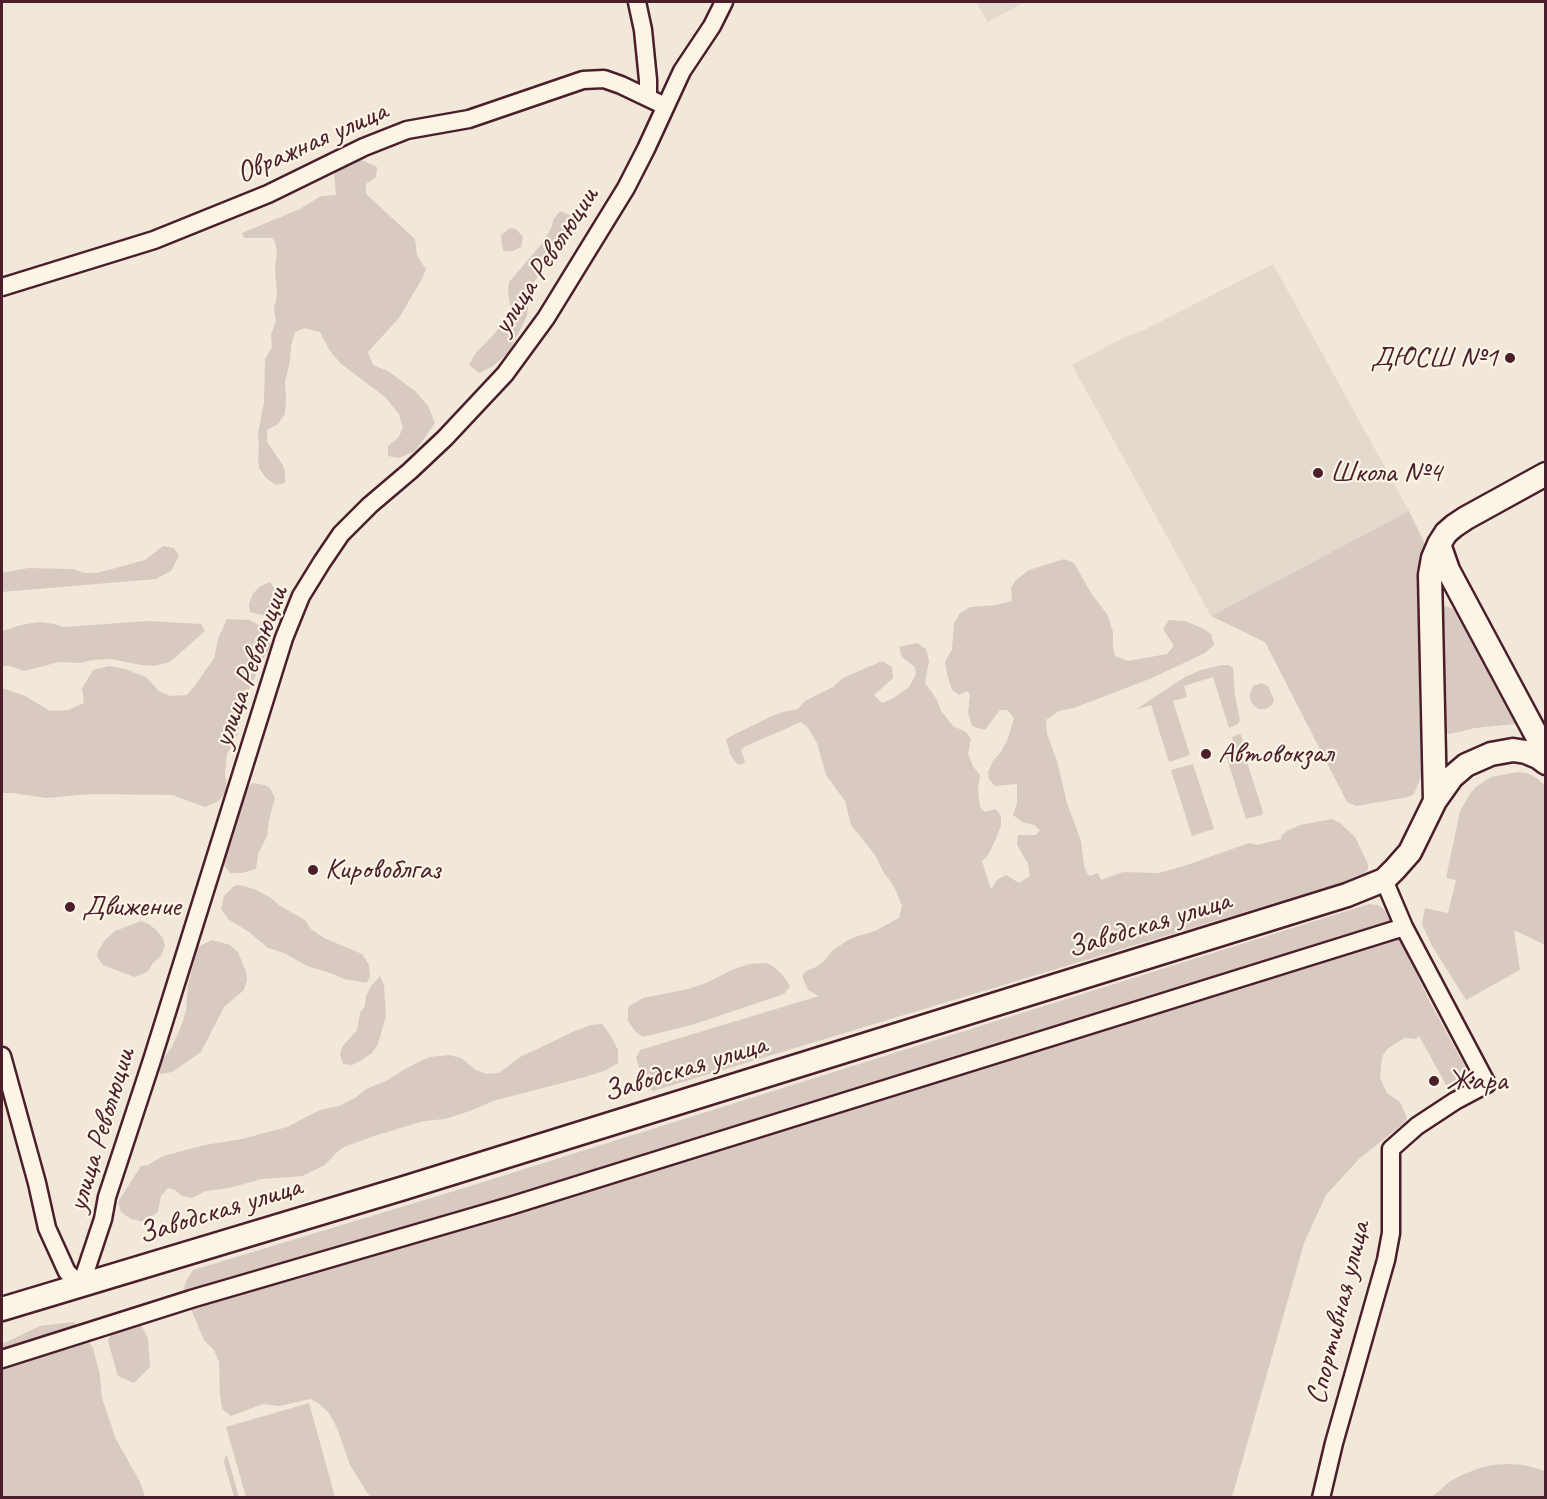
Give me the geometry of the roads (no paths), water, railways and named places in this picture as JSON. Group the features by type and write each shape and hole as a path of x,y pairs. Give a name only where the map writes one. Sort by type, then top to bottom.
{"main road":[{"path":"1435,801 1430,576 1433,558 1446,533 1466,518 1545,474"},
{"path":"1439,544 1448,570 1545,753"},
{"path":"1383,880 1410,852 1435,801 1452,777 1466,765 1491,754 1513,750 1526,752 1545,763"},
{"name":"Заводская улица","path":"2,1309 404,1188 1336,898 1383,880"}],"street":[{"path":"637,2 643,30 648,97"},
{"name":"улица Революции","path":"81,1285 277,658 302,596 341,534 445,438 505,374 546,318 626,188 682,71 712,26 724,2"},
{"name":"Овражная улица","path":"2,287 154,240 268,194 364,147 407,130 469,118 583,80 604,80 621,85 665,106"},
{"path":"2,1359 203,1296 510,1206 1404,927 1383,880"},
{"name":"Спортивная улица","path":"1321,1497 1392,1233 1391,1149 1417,1126 1455,1101 1487,1084 1404,927"},
{"path":"2,1056 47,1228 67,1272 81,1285"}],"place":[{"name":"ДЮСШ №1","path":"1510,358"},
{"name":"Школа №4","path":"1318,473"},
{"name":"Автовокзал","path":"1206,754"},
{"name":"Кировоблгаз","path":"313,870"},
{"name":"Движение","path":"70,907"},
{"name":"Жара","path":"1434,1081"}]}
